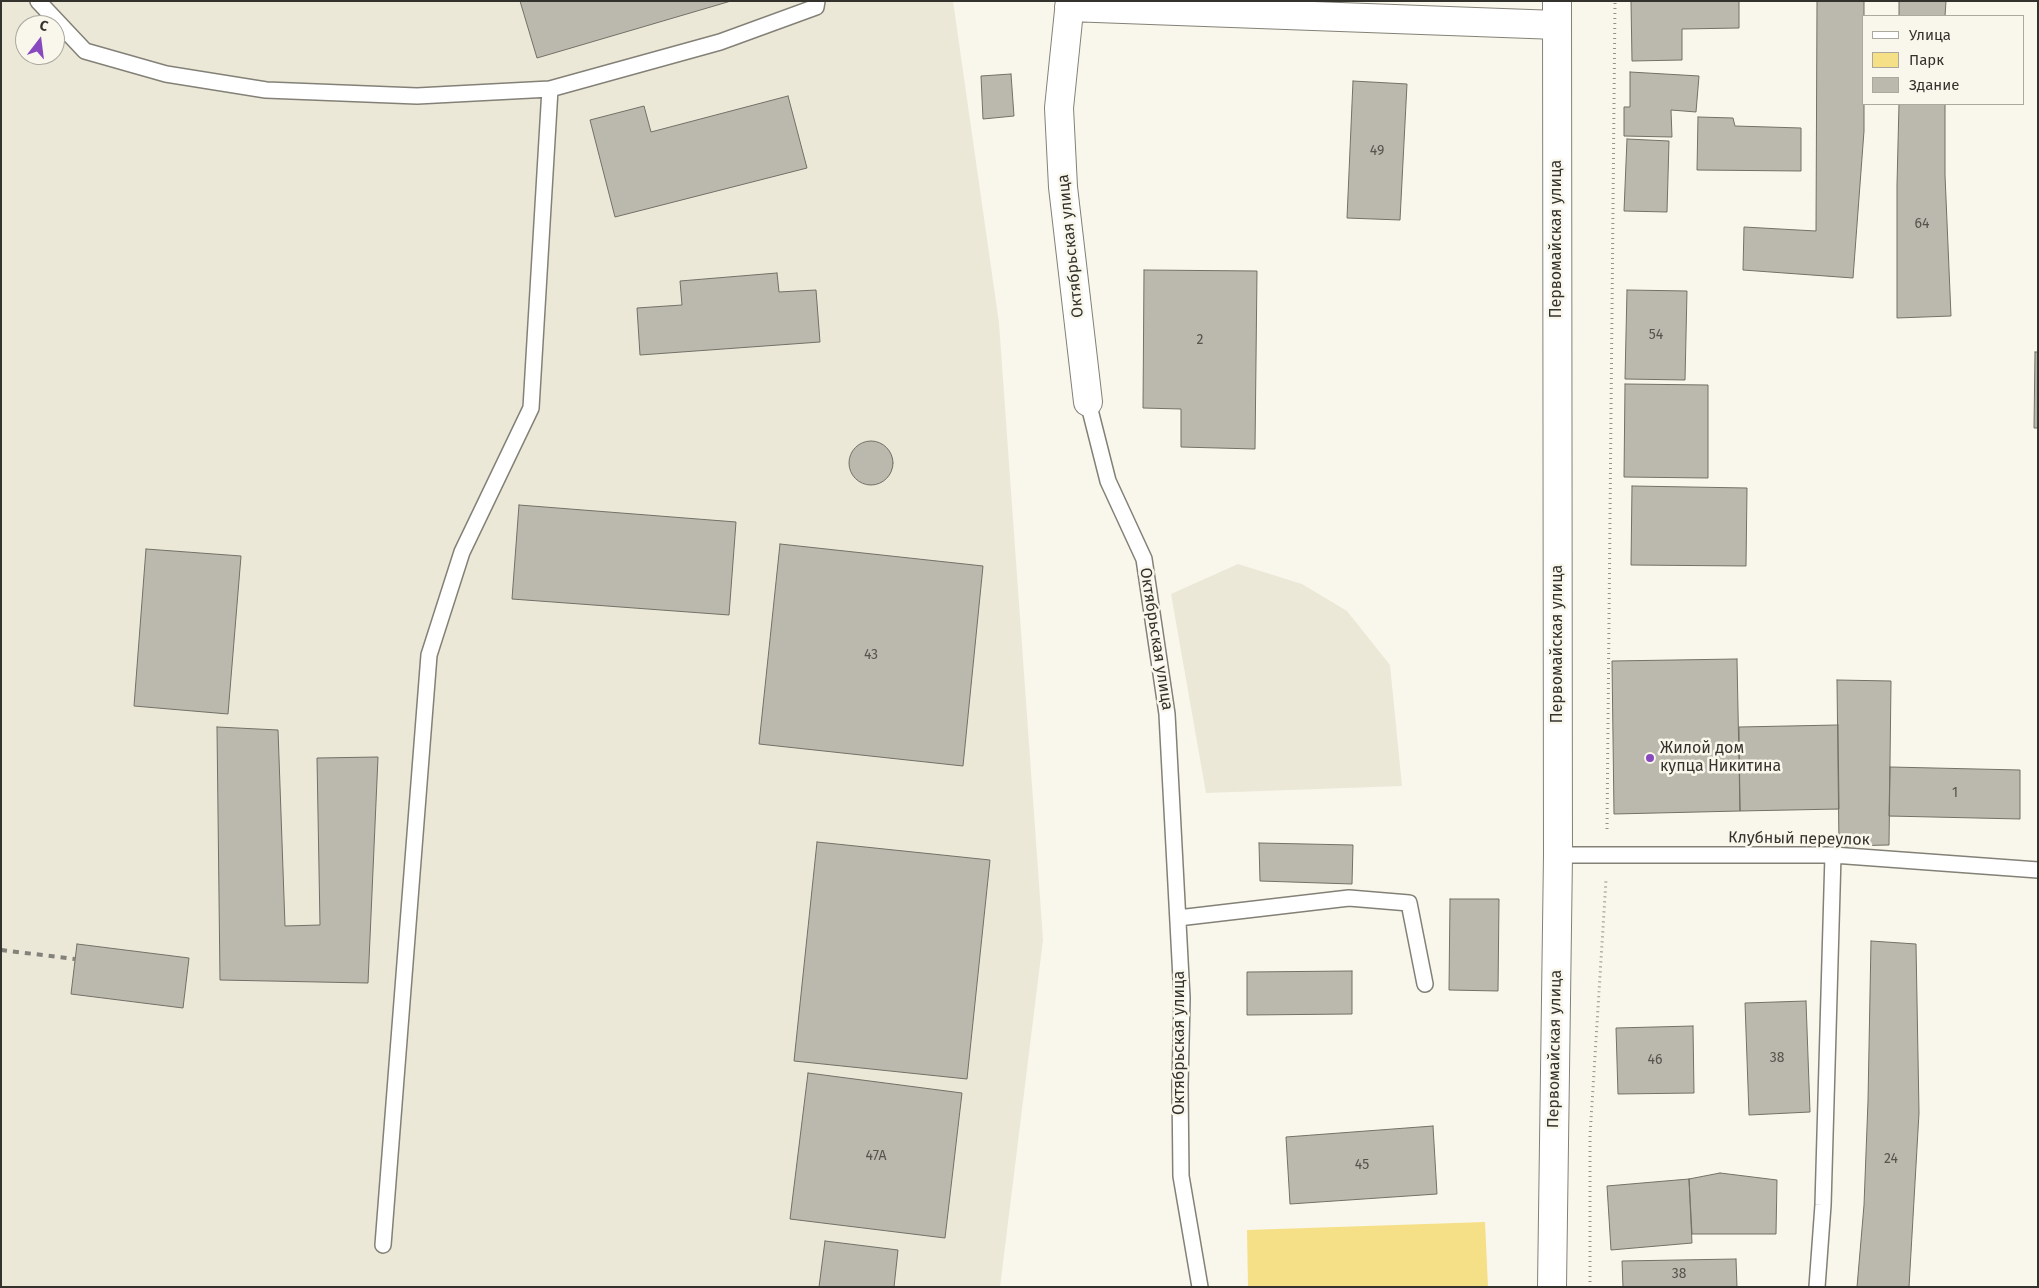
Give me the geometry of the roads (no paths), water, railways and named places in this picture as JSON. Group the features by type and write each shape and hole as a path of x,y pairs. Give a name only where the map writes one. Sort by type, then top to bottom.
{"main road":[{"path":"1069,4 1557,13"},
{"name":"Октябрьская улица","path":"1069,4 1058,108 1063,187 1088,402"},
{"name":"Первомайская улица","path":"1552,1287 1558,855 1557,13"}],"lane":[{"path":"38,1 85,51 166,74 266,90 398,96 550,90 720,42 816,7 817,1"},
{"path":"383,1245 429,655 462,552 531,408 550,90"},
{"name":"Октябрьская улица","path":"1088,402 1108,481 1144,559 1167,714 1182,998 1180,1086 1181,1176 1200,1287"},
{"name":"Клубный переулок","path":"1558,855 1833,855 2038,870"},
{"path":"1817,1287 1823,1205 1833,855"},
{"path":"1178,918 1350,898 1409,903 1424,984"}],"railway":[{"path":"1,950 75,959"}],"place":[{"name":"Жилой дом купца Никитина","path":"1650,758"}]}
